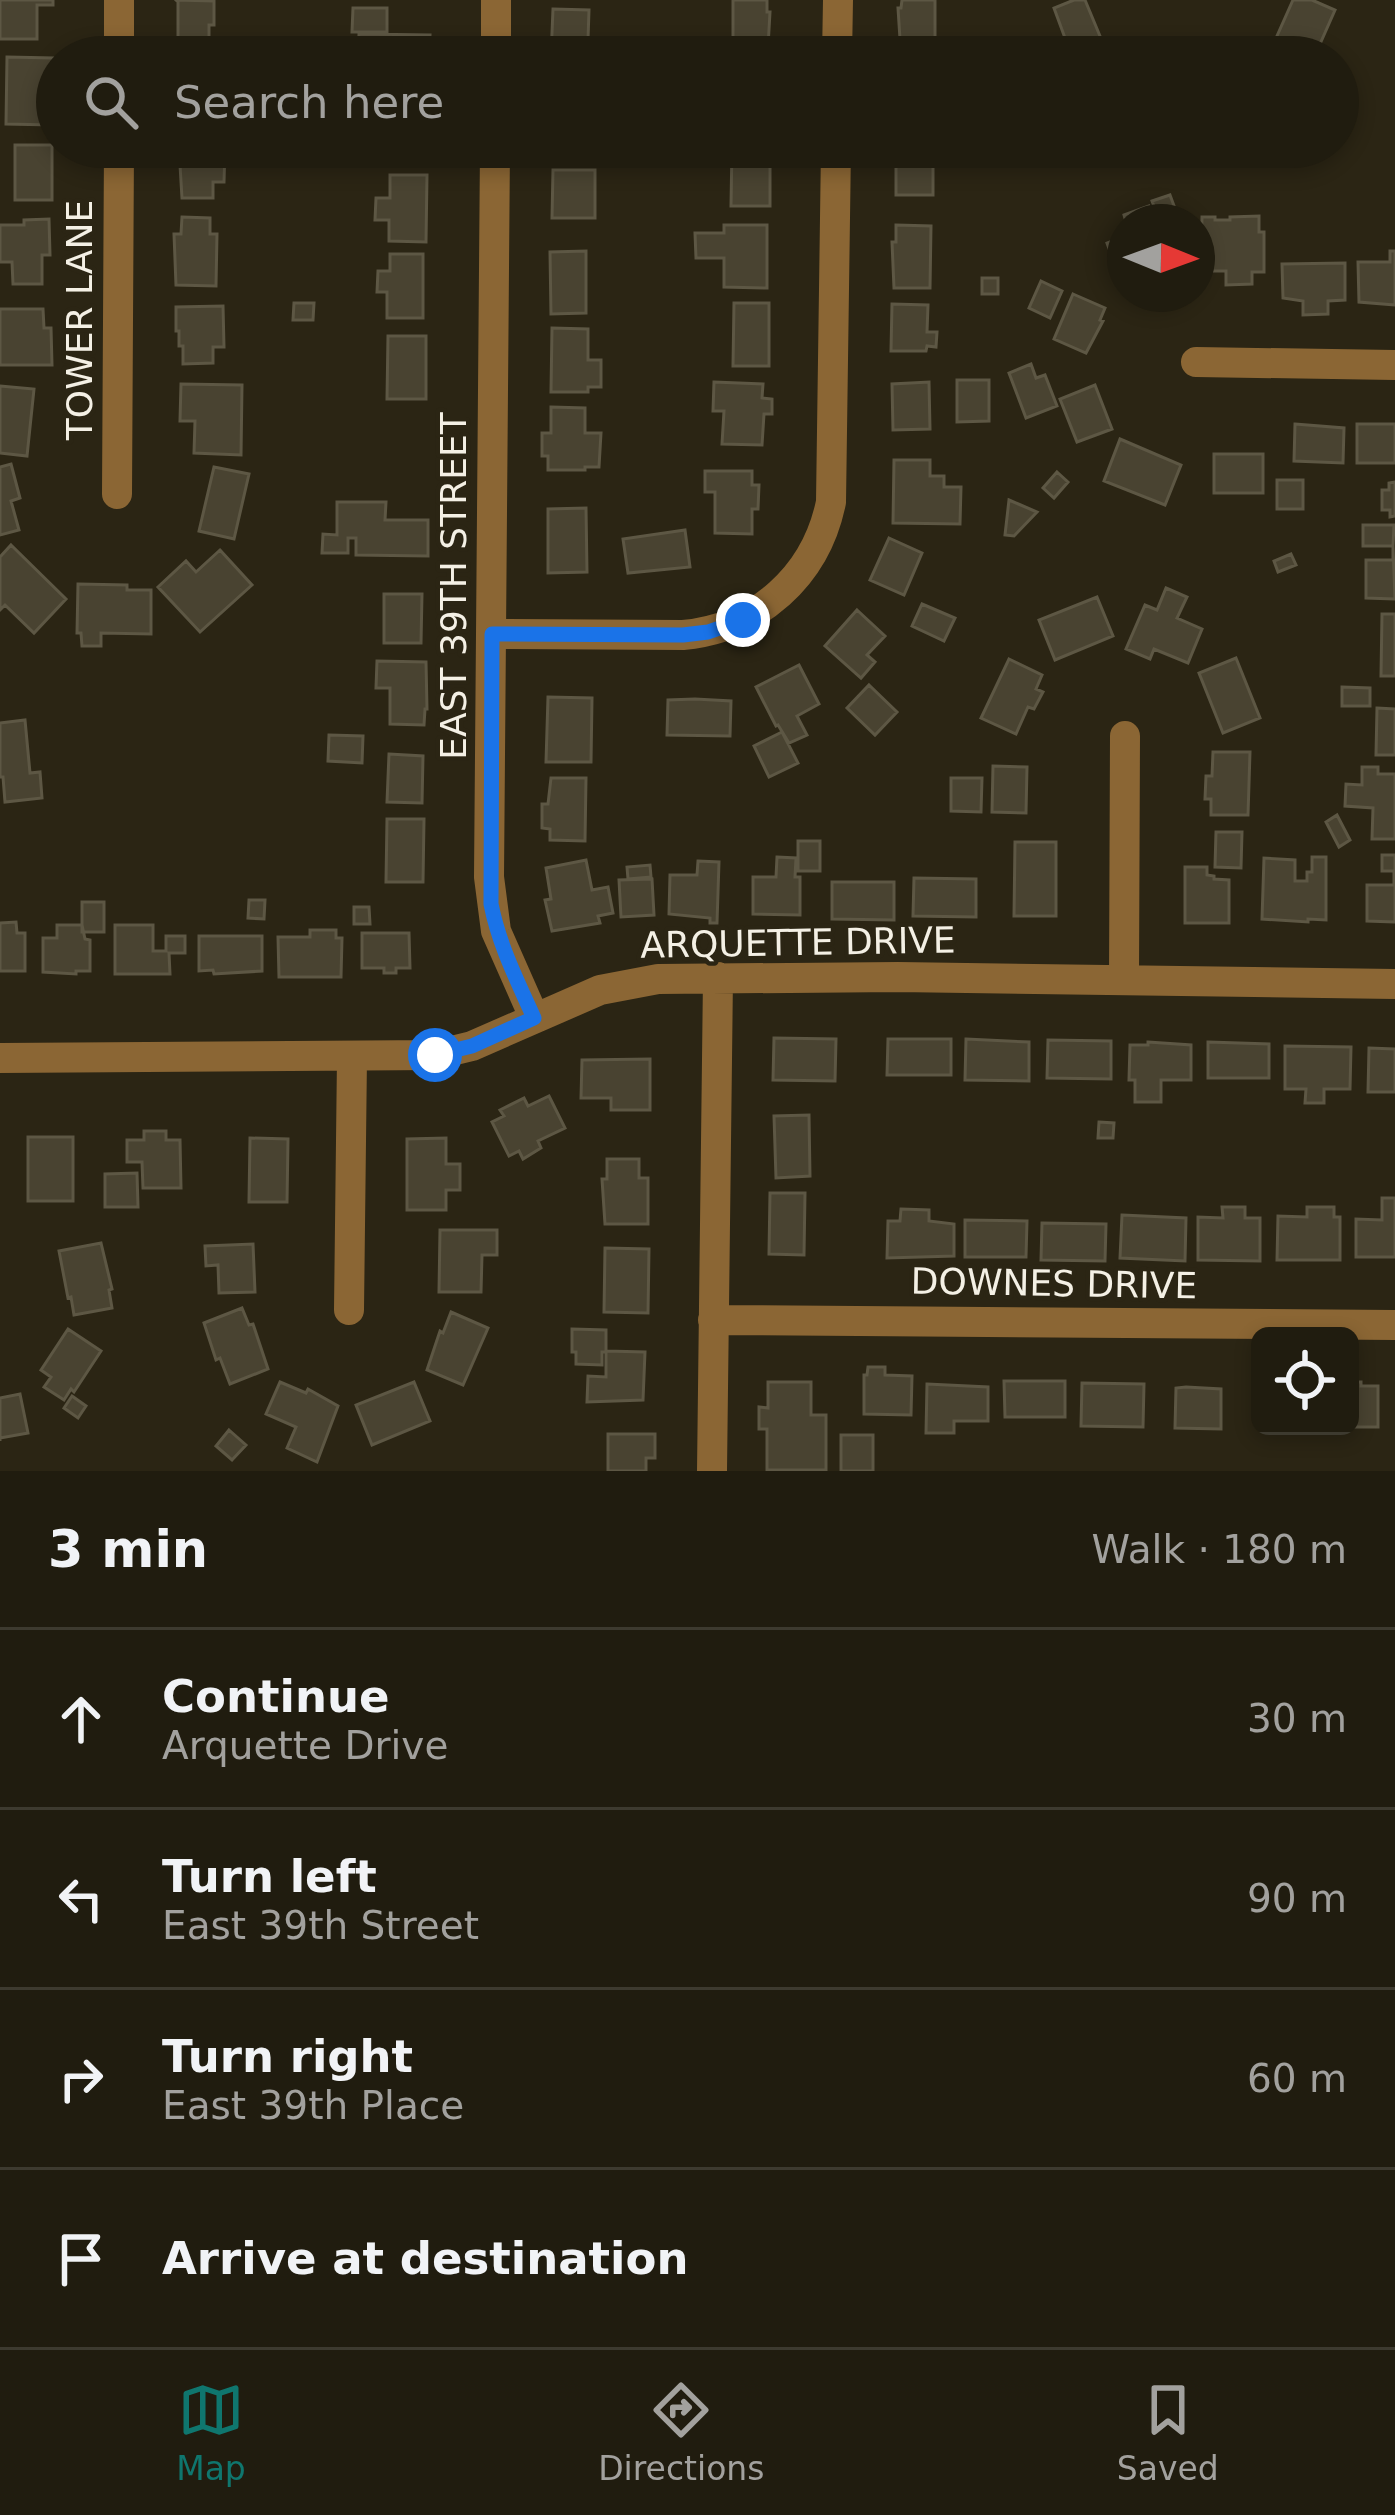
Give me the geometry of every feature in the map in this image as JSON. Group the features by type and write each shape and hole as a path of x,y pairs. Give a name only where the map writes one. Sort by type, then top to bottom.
{"street":[{"path":"119,0 119,36"},
{"path":"496,0 496,36"},
{"path":"837,36 838,0"},
{"name":"TOWER LANE","path":"117,494 118,168"},
{"name":"EAST 39TH STREET","path":"495,168 491,904 496,931 534,1018"},
{"path":"492,634 708,632 764,607 785,591 809,561 831,502 836,168"},
{"path":"1196,362 1395,365"},
{"path":"1124,980 1125,736"},
{"path":"712,1471 718,977"},
{"name":"ARQUETTE DRIVE","path":"0,1058 416,1057 453,1052 579,997 658,979 1395,984"},
{"path":"349,1310 352,1057"},
{"name":"DOWNES DRIVE","path":"713,1320 1395,1324"}],"building":[{"path":"0,0 53,0 53,5 37,5 36,39 0,39"},
{"path":"733,0 767,0 769,36 733,36"},
{"path":"902,0 935,0 935,36 900,36"},
{"path":"1085,0 1100,36 1064,36 1054,8"},
{"path":"1293,0 1312,0 1335,10 1324,36 1277,36"},
{"path":"214,1 209,36 178,36 178,2"},
{"path":"353,8 387,8 387,32 352,32"},
{"path":"553,9 589,10 588,36 552,36"},
{"path":"359,34 430,35 430,36"},
{"path":"7,57 36,58 36,125 6,124"},
{"path":"15,145 36,145 36,168 52,168 52,200 15,200"},
{"path":"180,168 224,168 224,182 213,182 213,198 182,198"},
{"path":"732,168 770,168 770,206 731,206"},
{"path":"896,168 933,168 933,195 896,195"},
{"path":"553,170 595,170 595,218 552,218"},
{"path":"390,175 427,175 426,242 389,241 389,220 375,220 376,198 390,198"},
{"path":"1170,195 1173,204 1153,204"},
{"path":"1259,216 1264,272 1252,272 1252,284 1226,285 1226,271 1215,271 1215,220"},
{"path":"182,217 210,218 210,234 217,234 216,286 176,285 174,234 181,234"},
{"path":"49,219 50,255 42,255 42,284 13,284 12,262 0,262 0,225"},
{"path":"724,225 767,225 767,288 724,287 724,258 696,258 695,233 724,233"},
{"path":"896,225 931,226 930,288 894,288"},
{"path":"586,251 586,313 551,314 550,252"},
{"path":"1390,251 1395,251 1395,305 1359,302 1358,262 1390,262"},
{"path":"390,254 423,254 423,318 387,318 387,292 377,292 378,271 390,271"},
{"path":"1345,263 1345,300 1328,301 1328,314 1303,315 1303,301 1283,298 1282,264"},
{"path":"982,278 998,278 998,294 982,294"},
{"path":"1041,281 1062,291 1050,318 1029,308"},
{"path":"1073,294 1105,308 1086,353 1054,339"},
{"path":"294,303 314,303 313,320 293,320"},
{"path":"734,303 769,303 769,366 733,366"},
{"path":"892,304 928,305 927,332 937,332 936,347 891,351"},
{"path":"223,306 224,347 213,347 213,363 183,364 176,307"},
{"path":"0,309 43,309 44,328 51,328 52,365 0,365"},
{"path":"552,328 588,329 588,360 601,360 601,387 588,387 588,392 551,392"},
{"path":"388,336 426,336 426,399 387,399"},
{"path":"1031,364 1036,378 1045,375 1057,406 1026,418 1009,373"},
{"path":"957,380 989,380 989,421 957,422"},
{"path":"714,382 763,384 762,398 772,399 772,414 764,414 762,445 722,444 724,411 713,411"},
{"path":"929,382 930,429 893,430 892,384"},
{"path":"181,384 242,385 241,455 194,453 195,421 180,421"},
{"path":"1095,385 1112,429 1077,442 1060,399"},
{"path":"0,386 34,389 27,456 0,453"},
{"path":"551,407 585,408 585,433 601,433 599,467 548,470 548,456 542,456 542,433 551,433"},
{"path":"1295,424 1344,428 1343,463 1294,461"},
{"path":"1357,424 1395,424 1395,463 1357,463"},
{"path":"1120,439 1181,465 1165,505 1104,481"},
{"path":"1214,454 1263,454 1263,493 1214,493"},
{"path":"894,460 930,460 930,476 944,476 944,487 961,487 960,524 893,523"},
{"path":"11,464 20,498 11,501 19,530 0,535 0,467"},
{"path":"214,467 249,474 234,539 199,531"},
{"path":"705,471 752,471 752,485 759,485 752,534 715,533 715,492 705,492"},
{"path":"1057,472 1068,482 1054,498 1043,488"},
{"path":"1277,480 1303,480 1303,509 1277,509"},
{"path":"1395,482 1395,516 1390,517 1390,510 1382,510 1382,490 1389,490 1389,483"},
{"path":"1009,500 1037,512 1014,536 1005,535"},
{"path":"337,502 386,502 385,520 428,520 428,556 356,555 356,538 348,538 348,553 322,553 323,534 337,535"},
{"path":"586,508 587,572 548,573 548,509"},
{"path":"1363,525 1394,525 1393,546 1363,546"},
{"path":"685,530 690,567 628,573 623,539"},
{"path":"889,538 922,553 904,595 870,580"},
{"path":"11,545 66,599 34,633 5,605 0,610 0,557"},
{"path":"1393,546 1395,599 1366,598 1366,560 1393,560"},
{"path":"220,550 252,585 200,632 158,587 186,561 196,572"},
{"path":"1291,554 1296,565 1278,572 1274,561"},
{"path":"78,584 151,590 151,634 101,633 101,646 82,646 81,633 77,633"},
{"path":"1166,588 1187,597 1177,618 1202,629 1188,663 1154,649 1150,659 1126,649 1145,605 1157,610"},
{"path":"384,594 422,594 421,643 384,643"},
{"path":"1097,597 1113,636 1055,660 1039,620"},
{"path":"922,604 955,618 944,641 912,626"},
{"path":"857,610 885,636 867,655 875,662 861,678 825,646"},
{"path":"1382,614 1395,614 1395,676 1381,676"},
{"path":"1236,658 1260,718 1223,733 1199,673"},
{"path":"1009,659 1042,675 1036,689 1043,692 1034,709 1028,707 1016,734 981,718"},
{"path":"377,661 426,662 424,725 390,724 390,688 376,688"},
{"path":"799,665 819,704 797,716 807,735 789,743 756,687"},
{"path":"869,685 897,712 875,735 847,708"},
{"path":"1342,687 1370,688 1370,706 1342,706"},
{"path":"548,697 592,698 591,762 546,762"},
{"path":"668,700 731,701 730,736 667,735"},
{"path":"1377,708 1395,709 1395,755 1376,755"},
{"path":"25,720 30,773 40,772 42,798 5,802 0,723"},
{"path":"782,732 798,763 769,777 754,746"},
{"path":"329,735 363,736 362,763 328,761"},
{"path":"1213,752 1250,752 1248,815 1211,815 1211,799 1205,799"},
{"path":"389,754 423,756 422,803 387,802"},
{"path":"993,766 1027,767 1026,813 992,812"},
{"path":"1362,767 1395,774 1395,839 1372,839 1373,808 1345,806 1346,784 1362,785"},
{"path":"551,778 586,778 585,841 550,840 550,829 542,828 542,804 548,804"},
{"path":"951,778 982,778 981,812 951,811"},
{"path":"1337,815 1350,840 1339,847 1326,822"},
{"path":"387,819 424,819 423,882 386,882"},
{"path":"1216,832 1242,832 1241,868 1215,867"},
{"path":"798,841 820,841 820,871 798,871"},
{"path":"1015,842 1056,842 1056,916 1014,916"},
{"path":"1382,855 1395,855 1395,922 1367,921 1367,885 1394,885 1394,871 1382,871"},
{"path":"777,857 796,858 800,915 753,914 753,877 776,877"},
{"path":"1312,857 1326,857 1326,920 1262,919 1264,858 1295,860 1295,881 1307,881"},
{"path":"586,860 592,890 608,887 613,913 598,916 600,923 552,931 545,900 551,899 546,868"},
{"path":"698,861 719,862 717,923 710,923 710,918 669,914 670,875 697,875"},
{"path":"650,865 651,877 628,879 627,867"},
{"path":"1185,867 1207,867 1207,875 1229,880 1229,923 1185,923"},
{"path":"914,878 976,879 976,917 913,916"},
{"path":"652,879 654,915 621,917 619,880"},
{"path":"832,882 894,882 894,920 832,919"},
{"path":"249,900 265,900 264,919 248,918"},
{"path":"82,902 104,902 104,932 82,932"},
{"path":"354,907 369,907 370,924 354,924"},
{"path":"16,922 17,933 25,933 25,971 0,971 0,923"},
{"path":"57,925 82,925 85,939 90,940 90,971 43,972 43,938 57,938"},
{"path":"115,925 153,925 153,951 166,951 166,936 185,936 185,953 169,953 170,974 115,974"},
{"path":"310,930 336,930 336,938 342,938 341,977 279,977 278,937 310,937"},
{"path":"362,933 409,933 410,968 384,973 384,968 362,968"},
{"path":"199,936 262,936 262,971 199,971"},
{"path":"774,1038 836,1039 835,1081 773,1080"},
{"path":"888,1039 951,1039 951,1075 887,1075"},
{"path":"966,1039 1029,1042 1029,1081 965,1080"},
{"path":"1048,1040 1111,1041 1111,1079 1047,1078"},
{"path":"1208,1042 1269,1044 1269,1078 1208,1078"},
{"path":"1130,1045 1191,1045 1191,1080 1161,1080 1161,1102 1135,1102 1135,1080 1129,1080"},
{"path":"1285,1046 1351,1047 1350,1089 1324,1089 1324,1103 1305,1103 1306,1089 1285,1089"},
{"path":"1369,1048 1395,1049 1395,1092 1368,1092"},
{"path":"650,1059 650,1110 611,1110 611,1098 581,1098 582,1060"},
{"path":"549,1096 565,1128 538,1141 541,1148 523,1159 519,1151 509,1156 492,1122 504,1116 500,1110 524,1098 528,1106"},
{"path":"809,1115 810,1176 776,1178 774,1116"},
{"path":"1099,1122 1114,1123 1113,1138 1098,1138"},
{"path":"144,1131 166,1131 166,1140 180,1140 181,1188 143,1188 142,1162 127,1162 127,1140 144,1140"},
{"path":"28,1137 73,1137 73,1201 28,1201"},
{"path":"250,1138 288,1139 287,1202 249,1202"},
{"path":"446,1138 446,1164 460,1164 460,1190 446,1190 446,1210 407,1210 407,1139"},
{"path":"607,1159 639,1159 639,1178 648,1178 648,1224 605,1224 602,1179 607,1179"},
{"path":"137,1173 138,1207 105,1207 105,1174"},
{"path":"770,1193 805,1193 804,1255 769,1254"},
{"path":"1382,1198 1395,1198 1395,1257 1356,1257 1356,1219 1382,1220"},
{"path":"1222,1207 1245,1207 1245,1218 1260,1218 1260,1261 1198,1260 1198,1217 1223,1218"},
{"path":"1307,1207 1334,1207 1334,1217 1340,1217 1340,1260 1277,1260 1278,1216 1307,1217"},
{"path":"901,1209 929,1210 929,1221 954,1224 954,1256 887,1258 888,1221 900,1221"},
{"path":"1122,1215 1186,1218 1185,1261 1120,1258"},
{"path":"965,1220 1027,1221 1026,1257 965,1257"},
{"path":"1042,1223 1106,1224 1105,1261 1041,1260"},
{"path":"440,1230 497,1230 497,1255 482,1255 481,1292 439,1292"},
{"path":"101,1243 112,1308 74,1315 59,1251"},
{"path":"253,1244 255,1292 219,1293 218,1265 206,1266 205,1246"},
{"path":"605,1248 649,1249 648,1313 604,1312"},
{"path":"242,1308 249,1325 253,1324 268,1369 230,1384 204,1323"},
{"path":"451,1312 488,1328 463,1385 427,1370"},
{"path":"68,1329 101,1351 64,1400 44,1387 51,1377 41,1370"},
{"path":"572,1329 606,1330 602,1365 576,1364"},
{"path":"606,1351 645,1352 643,1400 587,1402 588,1376 606,1377"},
{"path":"868,1367 885,1367 885,1375 912,1376 911,1415 864,1414"},
{"path":"1004,1381 1065,1381 1065,1417 1005,1417"},
{"path":"280,1382 306,1393 308,1389 338,1406 317,1462 287,1448 296,1427 266,1414"},
{"path":"414,1382 430,1421 372,1445 356,1405"},
{"path":"768,1382 811,1382 811,1415 826,1415 826,1470 767,1470 767,1429 759,1429 759,1407 768,1408"},
{"path":"1359,1382 1378,1386 1378,1427 1359,1427"},
{"path":"1082,1383 1144,1384 1143,1427 1081,1426"},
{"path":"927,1384 988,1387 988,1421 954,1421 954,1433 926,1433"},
{"path":"1176,1388 1221,1389 1221,1429 1175,1428"},
{"path":"20,1394 28,1433 0,1438 0,1398"},
{"path":"72,1396 86,1406 78,1418 64,1408"},
{"path":"229,1430 246,1445 232,1460 216,1446"},
{"path":"608,1434 655,1434 655,1458 646,1458 646,1471 608,1471"},
{"path":"841,1435 873,1435 873,1471 841,1471"}],"route":[{"path":"435,1055 472,1046 534,1018 496,931 491,904 492,634 683,635 743,620"}]}
